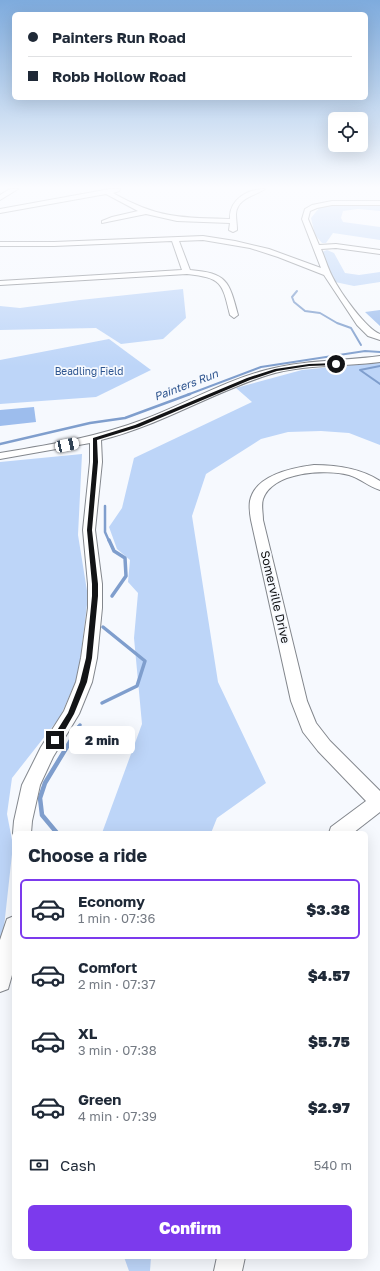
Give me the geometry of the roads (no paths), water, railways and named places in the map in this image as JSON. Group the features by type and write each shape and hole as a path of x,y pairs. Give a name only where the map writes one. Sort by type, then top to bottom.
{"street":[{"path":"178,248 187,272"},
{"path":"258,248 288,256 326,273"},
{"path":"317,248 326,273 360,323 371,334 380,337"},
{"path":"353,248 380,252"},
{"path":"0,283 187,272 201,273 221,279 227,285 234,315"},
{"path":"0,456 53,448 95,439 137,426 248,379 276,370 309,365 349,363 380,359"},
{"path":"22,831 31,784 47,752 71,714 84,682 89,658 95,584 89,530 96,462 95,439"},
{"path":"53,448 87,452 96,462"},
{"name":"Somerville Drive","path":"379,802 324,746 309,727 298,694 257,520 256,501 265,485 283,476 303,469 327,469 350,472 373,481 380,486"},
{"path":"341,831 379,802"},
{"path":"0,981 12,934"},
{"path":"228,1271 230,1259"}],"waterway":[{"path":"297,291 292,297 294,302 305,311 320,313 337,323 351,328 361,345"},
{"name":"Painters Run","path":"187,395 261,367 365,351 380,352"},
{"path":"380,366 360,370 380,384"},
{"name":"Painters Run","path":"0,444 90,423 125,418 190,394"},
{"path":"105,506 105,532 109,541"},
{"path":"109,540 114,551 125,558 126,576 112,596"},
{"path":"102,703 137,686 145,661 103,627"},
{"path":"55,831 42,815 40,798 45,783 79,727"}],"park label":[{"name":"Beadling Field","path":"89,371"}]}
